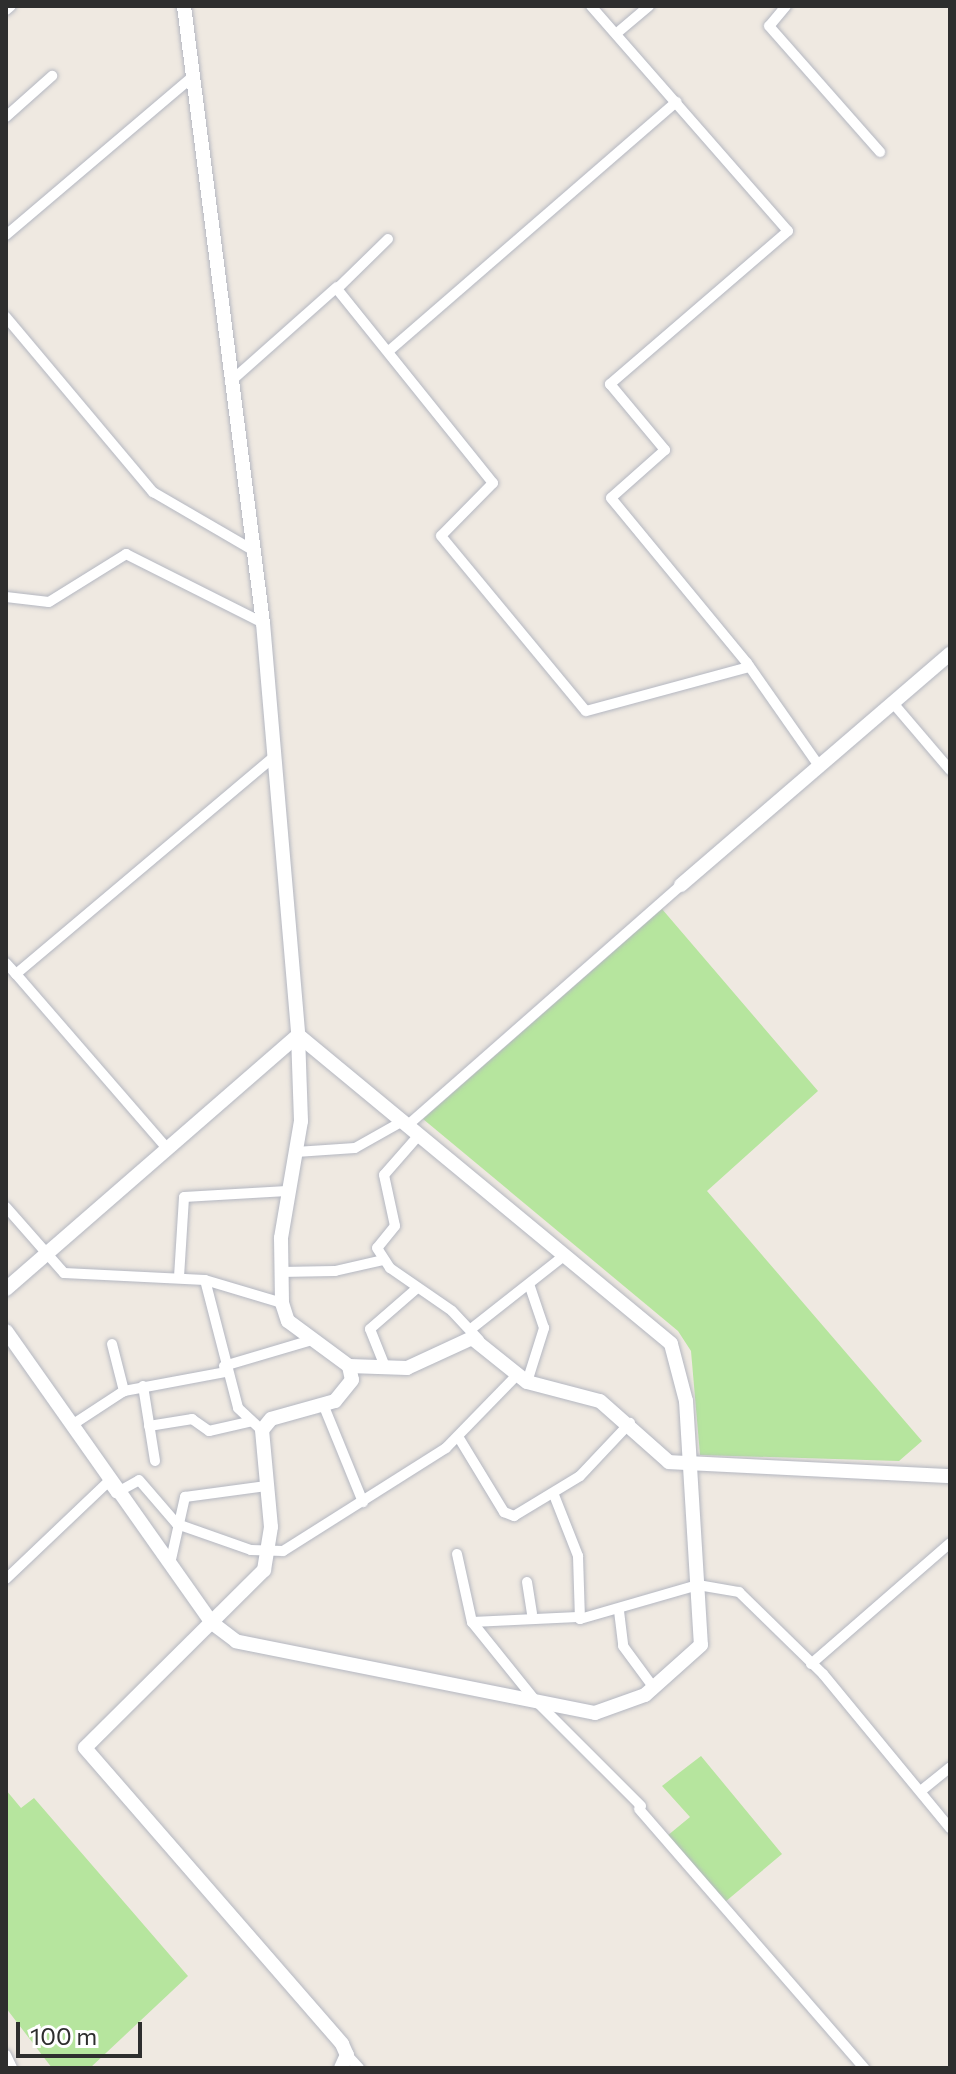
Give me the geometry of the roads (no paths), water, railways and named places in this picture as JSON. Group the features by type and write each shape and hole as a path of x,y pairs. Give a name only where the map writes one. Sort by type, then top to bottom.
{"street":[{"path":"6,10 11,6"},
{"path":"184,6 251,549 263,623 298,1035 296,1152 287,1191 280,1272 282,1303 288,1321 349,1366 386,1369 418,1364 462,1338 475,1335 565,1255"},
{"path":"591,6 788,231 610,384 665,450 611,498 749,667 819,766"},
{"path":"617,33 649,6"},
{"path":"789,7 769,26 880,152"},
{"path":"6,117 52,76"},
{"path":"6,235 192,77"},
{"path":"390,350 676,102"},
{"path":"230,382 388,239"},
{"path":"337,287 493,483 441,536 586,711 749,667"},
{"path":"6,317 153,492 251,549"},
{"path":"6,597 49,602 126,554 263,623"},
{"path":"950,654 681,885 410,1127 382,1179 395,1226 377,1242 383,1260 475,1335 522,1379 600,1401 630,1423 665,1461 950,1476"},
{"path":"893,703 950,770"},
{"path":"16,974 275,756"},
{"path":"6,963 166,1147"},
{"path":"6,1331 212,1623 247,1644 609,1713 654,1688 701,1645 692,1464 675,1351 565,1255 298,1035"},
{"path":"6,1289 298,1035"},
{"path":"296,1152 355,1148 410,1127"},
{"path":"179,1277 184,1197 287,1191"},
{"path":"6,1207 64,1273 205,1280 282,1303"},
{"path":"280,1272 335,1271 383,1260"},
{"path":"205,1280 225,1369 256,1426 266,1486 270,1554 261,1575 85,1748 344,2062 359,2068"},
{"path":"119,1491 137,1479 177,1524 270,1554 363,1502 459,1438 522,1379 544,1328 529,1284"},
{"path":"386,1369 370,1329 416,1289"},
{"path":"72,1425 124,1391 225,1369 312,1340"},
{"path":"112,1344 124,1391"},
{"path":"149,1426 192,1419 209,1431 256,1426 323,1404 349,1389 349,1366"},
{"path":"143,1386 155,1461"},
{"path":"323,1404 363,1502"},
{"path":"459,1438 506,1514 554,1495 630,1423"},
{"path":"6,1579 108,1482 119,1491"},
{"path":"170,1564 177,1524 189,1494 266,1486"},
{"path":"554,1495 578,1556 578,1617"},
{"path":"811,1664 950,1543"},
{"path":"457,1554 472,1622 535,1700 640,1808 864,2068"},
{"path":"527,1582 532,1614"},
{"path":"472,1622 532,1614 578,1617 619,1611 698,1585 749,1598 922,1790 950,1828"},
{"path":"619,1611 626,1653 654,1688"},
{"path":"922,1790 950,1767"},
{"path":"6,2055 12,2068"}]}
